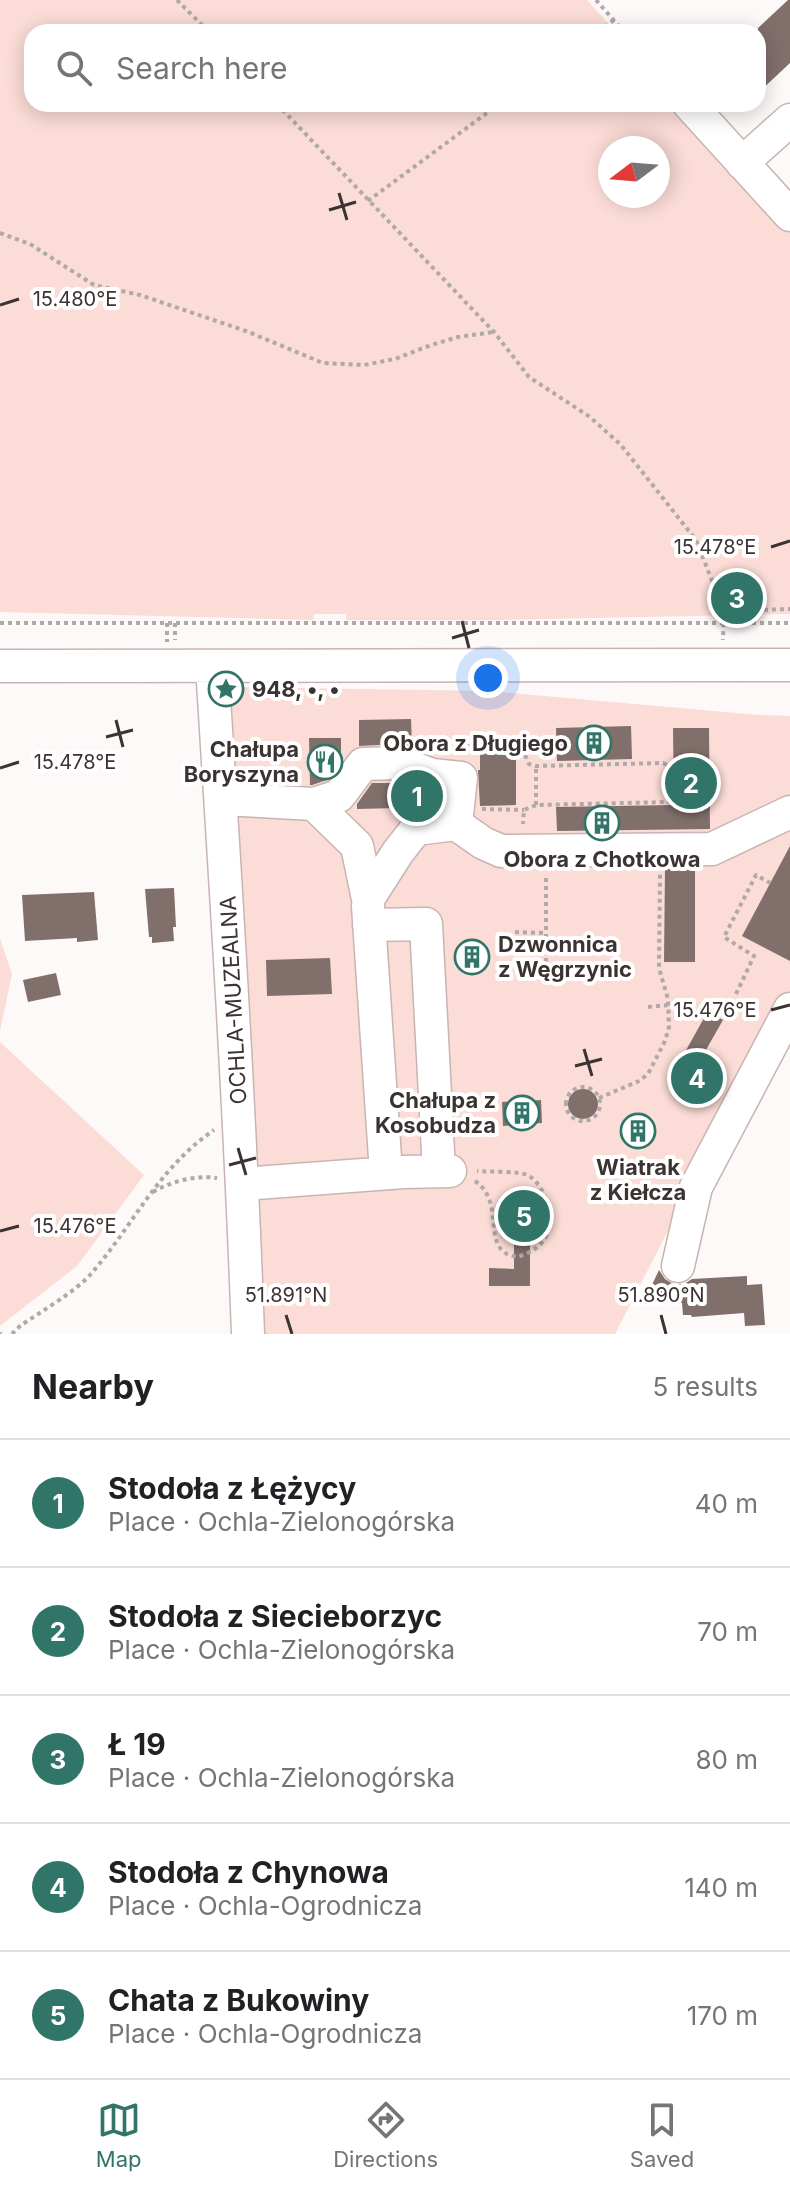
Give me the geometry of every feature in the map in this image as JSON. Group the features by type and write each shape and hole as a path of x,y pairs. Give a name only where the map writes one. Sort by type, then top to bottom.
{"street":[{"path":"696,112 790,215"},
{"path":"742,163 790,120"},
{"path":"0,666 790,665"},
{"name":"OCHLA-MUZEALNA","path":"212,666 222,799 248,1334"},
{"path":"222,799 314,804 339,796 363,764 400,763 432,775 461,778 457,817"},
{"path":"314,804 357,846 368,912 386,1173"},
{"path":"457,817 483,843 501,851 660,849 717,848 790,812"},
{"path":"368,912 398,852 416,829 457,817"},
{"path":"242,1184 450,1171 426,924 368,912"},
{"path":"678,1266 696,1187 790,1009"}],"path":[{"path":"177,0 201,24"},
{"path":"596,0 617,24"},
{"path":"609,24 614,20"},
{"path":"285,112 494,332 529,377 590,417 621,445 649,477 696,540 724,611 723,623"},
{"path":"368,201 488,112"},
{"path":"0,233 30,244 94,285 140,295 246,331 323,363 364,365 395,359 458,337 494,332"},
{"path":"724,611 790,609"},
{"path":"0,623 790,623"},
{"path":"459,746 521,746 529,764 536,766 663,763 669,766 669,802 543,805"},
{"path":"536,766 536,805"},
{"path":"457,817 524,810"},
{"path":"599,1098 639,1081 653,1067 669,1027 669,1005 659,968 660,849"},
{"path":"546,850 546,962"},
{"path":"736,994 754,956 724,937 756,875 770,883"},
{"path":"515,932 546,933"},
{"path":"648,1007 669,1005"},
{"path":"587,1088 599,1098 598,1112 588,1120 575,1119 569,1112 567,1100 574,1090 587,1088"},
{"path":"12,1334 88,1278 150,1193 186,1152 223,1125"},
{"path":"450,1171 526,1175 539,1185 546,1199 549,1219 545,1239 532,1252 517,1257 504,1252 497,1241 491,1201 484,1187 450,1171"},
{"path":"150,1193 163,1186 203,1176 242,1184"}],"shaded area":[{"path":"0,0 587,0 609,24 24,24 24,112 687,112 790,226 790,614 346,620 346,614 314,614 313,620 0,612"},
{"path":"240,687 488,691 790,716 790,993 615,1334 258,1334 231,698"},
{"path":"0,939 12,974 0,1031"},
{"path":"0,1042 144,1175 77,1266 0,1326"}],"building":[{"path":"790,0 790,63 766,86 766,24 762,24"},
{"path":"411,719 412,746 359,746 359,720"},
{"name":"Obora z Długiego","path":"631,726 632,759 557,761 556,728"},
{"path":"673,728 709,728 710,829 557,831 556,807 674,805"},
{"name":"Chałupa Boryszyna","path":"309,738 341,738 341,762 327,780 312,785 310,785"},
{"path":"480,752 516,752 516,805 480,806"},
{"path":"372,783 400,783 440,795 439,807 357,809 357,804"},
{"path":"790,846 790,961 742,936"},
{"path":"665,868 695,868 695,962 664,962"},
{"path":"174,888 174,941 152,943 145,889"},
{"path":"94,892 98,940 25,941 22,895"},
{"name":"Dzwonnica z Węgrzynic","path":"462,947 483,948 481,968 461,966"},
{"path":"330,958 332,994 267,996 266,960"},
{"path":"56,973 61,995 28,1002 23,980"},
{"path":"708,1011 723,1020 698,1064 722,1078 710,1099 671,1077"},
{"path":"583,1089 589,1090 597,1098 597,1110 589,1118 583,1119 577,1118 569,1110 568,1104 569,1098 577,1090"},
{"name":"Chałupa z Kosobudza","path":"541,1100 542,1123 503,1126 502,1102"},
{"name":"Wiatrak z Kiełcza","path":"634,1119 651,1129 643,1144 626,1134"},
{"path":"514,1192 535,1192 535,1240 530,1240 530,1286 489,1286 489,1268 514,1269"},
{"path":"659,1270 665,1279 675,1285 692,1279 747,1276 747,1285 762,1284 765,1325 745,1326 744,1313 683,1315 682,1303 650,1289"}],"place":[{"name":"Ł 19","path":"737,598"},
{"name":"948, •, •","path":"226,689"},
{"name":"Obora z Długiego","path":"594,743"},
{"name":"Chałupa Boryszyna","path":"325,762"},
{"name":"Stodoła z Siecieborzyc","path":"691,783"},
{"name":"Stodoła z Łężycy","path":"417,796"},
{"name":"Obora z Chotkowa","path":"602,823"},
{"name":"Dzwonnica z Węgrzynic","path":"472,957"},
{"name":"Stodoła z Chynowa","path":"697,1078"},
{"name":"Chałupa z Kosobudza","path":"522,1113"},
{"name":"Wiatrak z Kiełcza","path":"638,1131"},
{"name":"Chata z Bukowiny","path":"524,1216"}]}
